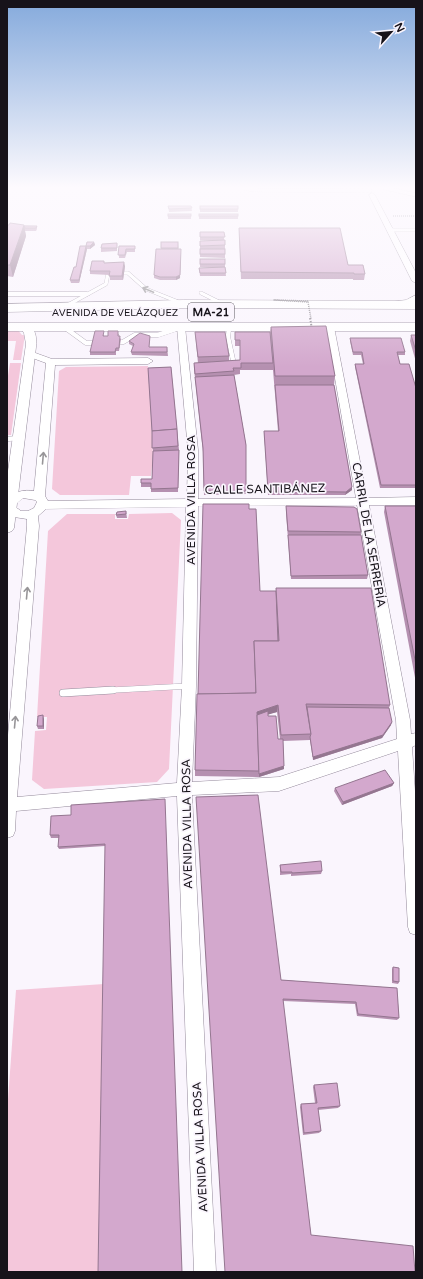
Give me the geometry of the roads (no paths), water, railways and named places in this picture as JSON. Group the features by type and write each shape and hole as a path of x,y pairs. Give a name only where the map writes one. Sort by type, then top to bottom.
{"highway":[{"path":"7,308 184,304 416,305"},
{"name":"AVENIDA DE VELÁZQUEZ","path":"7,311 416,312"},
{"name":"AVENIDA DE VELÁZQUEZ","path":"7,322 416,321"},
{"path":"7,327 28,332 48,327 416,328"}],"street":[{"path":"399,248 416,281"},
{"path":"7,294 87,294"},
{"path":"394,304 408,302 416,298"},
{"name":"CARRIL DE LA SERRERÍA","path":"330,327 403,720 410,741 416,927"},
{"name":"AVENIDA VILLA ROSA","path":"181,328 188,367 193,450 189,686 184,790 205,1272"},
{"path":"7,528 10,506 13,438 30,354 28,332"},
{"path":"30,354 51,362 148,361"},
{"path":"10,506 12,511 18,515 32,514 37,512 41,501 51,362"},
{"path":"10,506 14,498 23,494 32,494 41,501"},
{"name":"CALLE SANTIBÁNEZ","path":"41,501 192,504 206,502 416,500"},
{"path":"7,831 8,805 33,526 32,514"},
{"path":"8,805 184,790 279,784 410,741"}],"lane":[{"path":"65,307 106,284 108,273 128,273 137,284 144,289 184,304"},
{"path":"201,293 223,304"},
{"path":"64,328 86,343 101,343"},
{"path":"108,343 123,342 135,335 158,334 181,328"},
{"path":"229,328 228,337 232,360"},
{"path":"63,693 189,686"}]}
